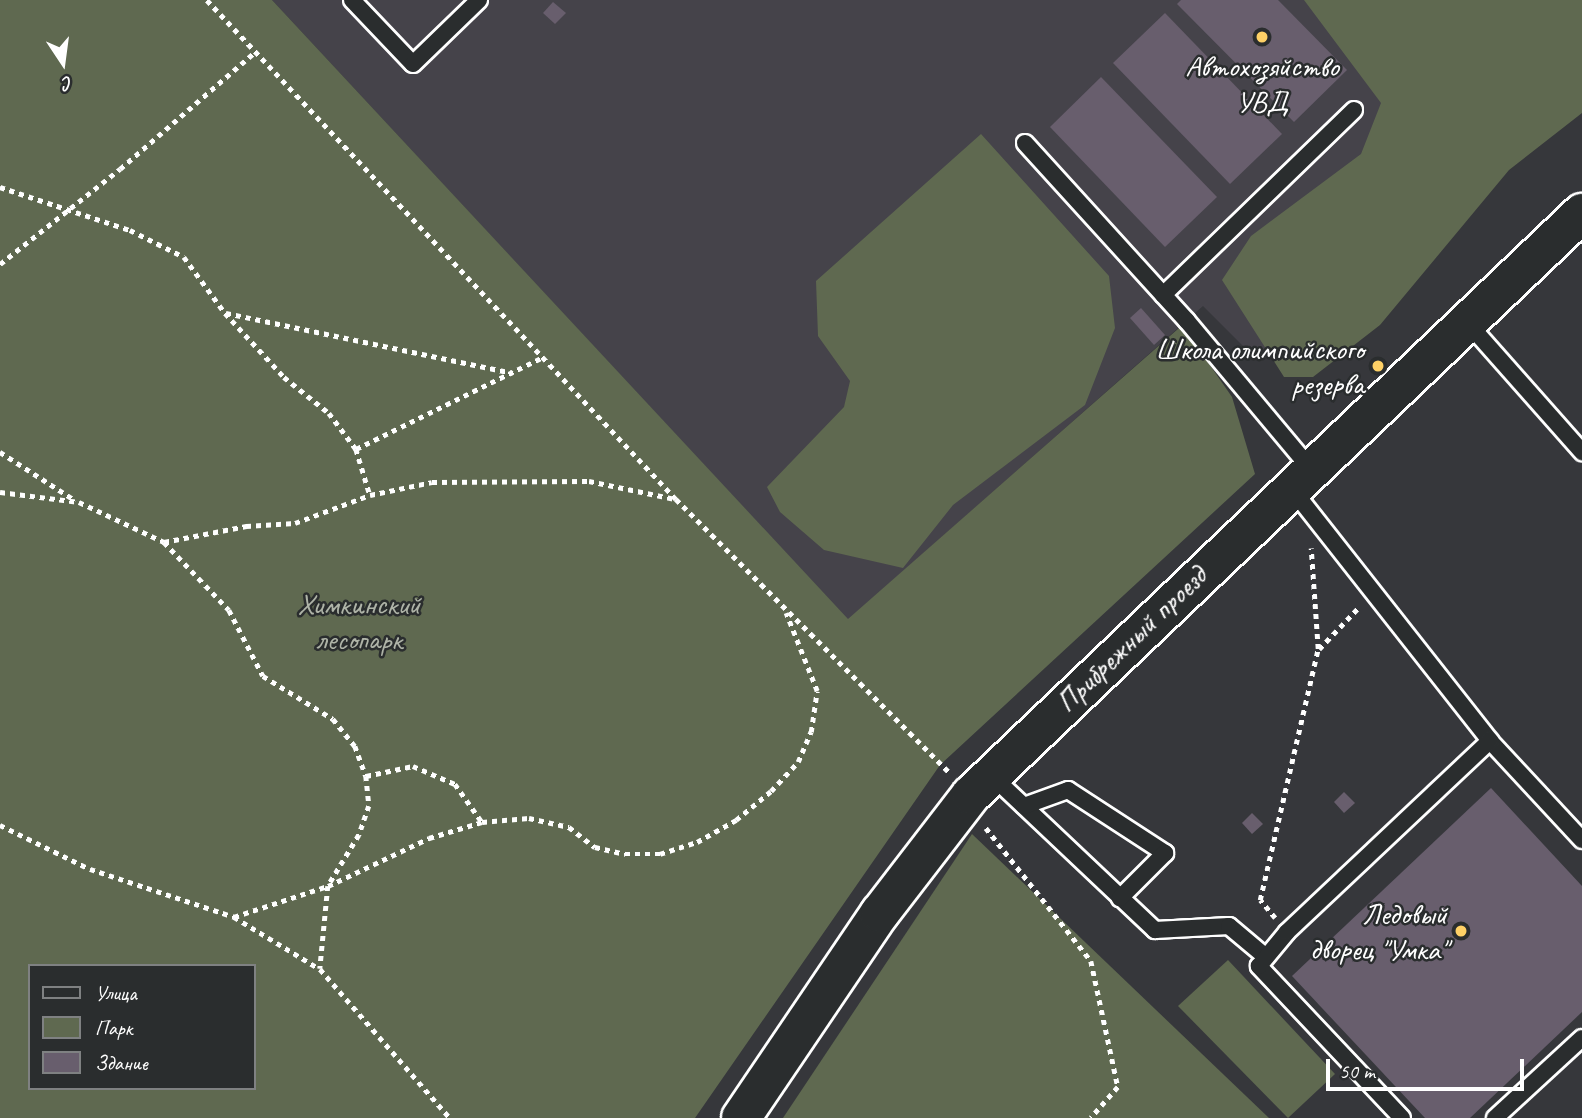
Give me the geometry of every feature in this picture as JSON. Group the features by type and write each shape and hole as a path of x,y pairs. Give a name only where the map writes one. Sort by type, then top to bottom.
{"street":[{"name":"Прибрежный проезд","path":"741,1118 973,778 1303,488 1467,322 1582,213"}],"lane":[{"path":"352,0 414,64 479,0"},
{"path":"1163,295 1354,110"},
{"path":"1025,143 1163,295 1303,488 1372,593 1490,741 1582,840"},
{"path":"1467,322 1581,449"},
{"path":"1402,1118 1259,966 1287,932 1490,741"},
{"path":"973,778 1024,806 1155,930 1229,926 1266,957"},
{"path":"1024,806 1068,790 1165,853 1120,898"},
{"path":"1495,1118 1582,1038"}],"path":[{"path":"207,0 676,499 784,608 973,778"},
{"path":"0,264 69,211 255,52"},
{"path":"0,187 130,230 184,257 225,313 284,377 329,413 356,449 370,495"},
{"path":"225,313 513,373"},
{"path":"356,449 543,358"},
{"path":"0,453 79,502 164,542 229,610 263,676 334,719 355,746 366,776 369,806 359,835 328,886 320,969"},
{"path":"164,542 246,526 295,523 370,495 432,482 589,481 676,499"},
{"path":"1287,932 1260,900 1318,649 1303,488"},
{"path":"0,492 79,502"},
{"path":"1318,649 1372,593"},
{"path":"234,917 328,886 429,838 482,822 528,818 569,827 595,847 625,854 660,854 697,842 736,820 798,762 811,732 817,691 784,608"},
{"path":"366,776 413,766 456,784 482,822"},
{"path":"976,817 1091,961 1118,1087 1091,1118"},
{"path":"0,825 90,869 234,917 320,969 450,1118"}],"shaded area":[{"path":"272,0 1582,0 1582,40 1258,361 1203,306 848,620"}],"green space":[{"name":"Химкинский лесопарк","path":"0,0 272,0 848,619 1187,321 1196,345 1232,397 1255,474 940,765 695,1118 0,1118"},
{"path":"1304,0 1582,0 1582,113 1509,170 1380,325 1313,377 1284,377 1222,280 1251,236 1361,154 1381,103"},
{"path":"981,134 1109,276 1115,328 1085,405 953,505 903,568 824,550 780,512 767,487 844,407 850,381 818,336 816,281"},
{"path":"972,834 1269,1118 783,1118"},
{"path":"1228,960 1335,1074 1288,1118 1178,1006"}],"building":[{"name":"Автохозяйство УВД","path":"1181,0 1278,0 1347,70 1294,122 1177,4"},
{"path":"553,2 566,13 555,24 543,13"},
{"path":"1165,13 1282,134 1230,184 1113,63"},
{"path":"1101,77 1217,197 1165,247 1050,127"},
{"path":"1141,308 1165,335 1154,345 1130,318"},
{"name":"Ледовый дворец \"Умка\"","path":"1491,788 1582,886 1582,1012 1470,1118 1425,1118 1292,976"},
{"path":"1344,792 1355,803 1344,813 1334,802"},
{"path":"1252,813 1263,824 1252,834 1242,823"}],"place":[{"name":"Автохозяйство УВД","path":"1262,37"},
{"name":"Школа олимпийского резерва","path":"1378,366"},
{"name":"Ледовый дворец \"Умка\"","path":"1461,931"}]}
